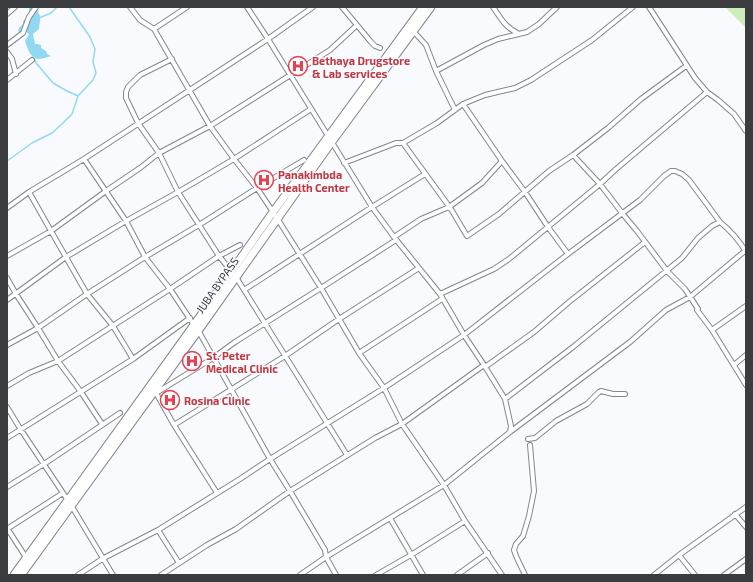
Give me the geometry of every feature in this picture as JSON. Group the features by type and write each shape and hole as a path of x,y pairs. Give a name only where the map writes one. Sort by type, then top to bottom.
{"main road":[{"name":"JUBA BYPASS","path":"234,274 273,212 414,32 427,8"},
{"name":"JUBA BYPASS","path":"14,575 28,560 194,325 277,218 330,140 427,8"},
{"name":"JUBA BYPASS","path":"69,503 155,392 194,325"},
{"name":"JUBA BYPASS","path":"21,575 28,560"}],"street":[{"path":"7,14 14,7"},
{"path":"7,46 23,33 29,17 36,7"},
{"path":"130,7 140,20 154,29 210,126 257,188 277,218 321,288 359,353 384,388 402,424 502,575"},
{"path":"154,29 187,7"},
{"path":"246,7 268,39 372,207 440,294 464,335 485,366 505,399 512,426 510,432"},
{"path":"7,208 268,39 313,7"},
{"path":"342,7 371,42 380,48"},
{"path":"493,7 506,26 519,34"},
{"path":"436,71 498,39 527,32 539,24 557,7"},
{"path":"344,163 396,143 403,143 437,123 463,104 484,95 515,88 531,80 592,40 633,7"},
{"path":"649,7 695,78 707,92 726,106 746,131"},
{"path":"7,256 51,231 159,153 210,126 330,50 357,25"},
{"path":"414,32 426,45 436,71 455,110"},
{"path":"7,52 14,63 16,74"},
{"path":"172,59 140,75 128,87 126,98 138,123 159,153 178,192 219,256 234,274 347,455"},
{"path":"7,80 32,60"},
{"path":"403,143 449,207 467,236 498,214 549,172 608,128 641,99 686,66"},
{"path":"440,294 494,269 509,259 600,184 707,92"},
{"path":"463,104 568,254"},
{"path":"7,300 66,257 234,159 311,109"},
{"path":"573,155 600,184 667,271 685,288 698,309 697,310 712,330 746,385"},
{"path":"84,159 126,221 146,257 194,325 270,460 290,490 325,550 326,557 336,575"},
{"path":"7,345 38,328 87,294 304,160"},
{"path":"218,493 174,425 155,392 213,358 235,342 321,288 421,219 449,207 482,183 502,161"},
{"path":"78,575 102,559 158,530 218,493 384,388 464,335 640,200 670,171 675,171 682,174 689,180 720,222 732,232 746,251 690,297 666,310 630,342 510,432 444,486 326,557 300,575"},
{"path":"244,290 425,174"},
{"path":"30,192 87,294 113,326 133,359"},
{"path":"505,399 573,347 667,271 682,258 698,238 712,226 720,222"},
{"path":"160,575 207,545 236,529 290,490 375,438 402,424 534,332 569,302 645,242"},
{"path":"7,386 29,373 58,361 219,256 240,245"},
{"path":"174,425 286,356 339,319 419,268"},
{"path":"7,278 58,361 102,424"},
{"path":"359,353 442,299"},
{"path":"712,330 746,306"},
{"path":"7,438 133,359 194,325"},
{"path":"734,365 746,355"},
{"path":"528,439 535,438 560,418 567,416 587,404 601,391 613,394 625,394"},
{"path":"7,406 21,430 63,493 113,575"},
{"path":"7,487 120,413"},
{"path":"525,575 516,556 514,547 523,536 534,491 530,445"},
{"path":"28,560 7,528 63,493"},
{"path":"654,575 679,555 746,507"},
{"path":"735,514 746,526"},
{"path":"390,518 423,575"},
{"path":"376,575 465,521"},
{"path":"158,530 179,563"},
{"path":"457,575 488,553"},
{"path":"679,555 695,575"},
{"path":"724,575 746,559"}],"green space":[{"path":"725,7 746,7 746,28"}],"water":[{"path":"29,7 39,7 39,29 33,34 35,44 41,45 41,48 51,56 38,59 33,57 29,52 25,41 29,34 26,32 20,34 18,31 23,24 23,21 29,15"}],"waterway":[{"path":"39,18 51,13 57,7"},
{"path":"7,161 32,143 52,133 62,124 72,114 78,96 93,80 96,73 93,62 95,49 90,37 69,7"},
{"path":"34,58 36,63 53,83 78,96"}],"place":[{"name":"Bethaya Drugstore & Lab services","path":"298,66"},
{"name":"Panakimbda Health Center","path":"264,180"},
{"name":"St. Peter Medical Clinic","path":"192,361"},
{"name":"Rosina Clinic","path":"170,400"}]}
